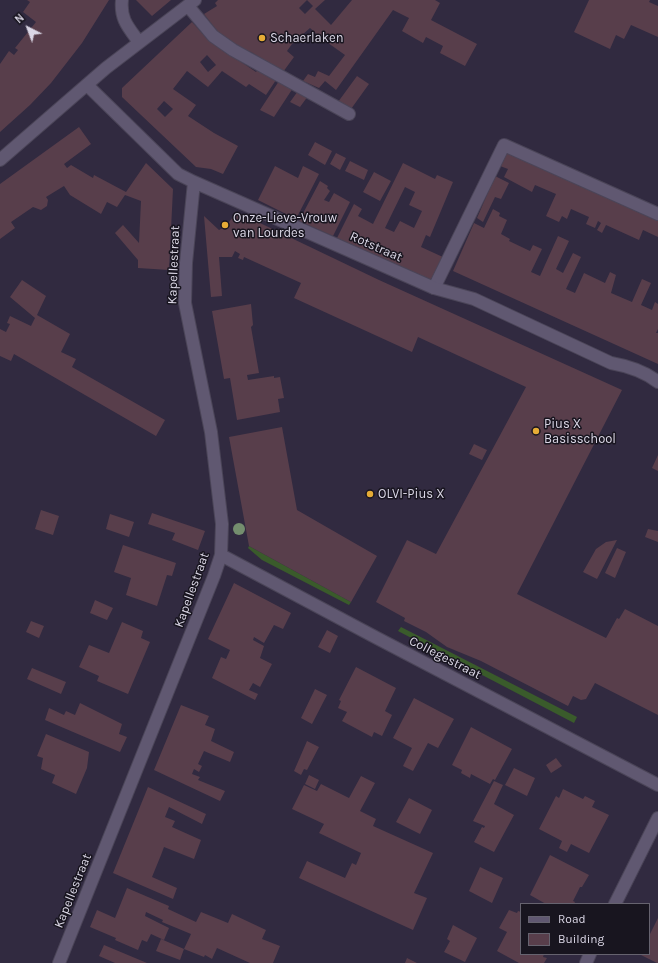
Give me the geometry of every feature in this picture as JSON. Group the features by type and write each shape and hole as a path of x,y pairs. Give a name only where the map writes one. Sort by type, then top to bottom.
{"street":[{"path":"122,0 121,12 126,25 139,42"},
{"path":"0,160 139,42 191,3 213,36 232,50 349,114"},
{"name":"Rotstraat","path":"87,85 178,174 434,288 474,299 611,363 628,366 658,382"},
{"path":"434,288 504,145 658,214"},
{"name":"Kapellestraat","path":"59,963 191,635 221,554 222,524 211,432 185,303 186,263 194,182"},
{"name":"Collegestraat","path":"221,554 382,641 658,785"},
{"path":"616,903 658,818"}],"green space":[{"path":"249,546 351,602 349,605 262,560 248,548"},
{"path":"401,627 577,717 574,723 398,631"}],"building":[{"path":"27,0 109,0 82,43 51,83 30,105 0,132 0,64 9,51 14,55 18,50 15,48 36,22 23,12 30,2"},
{"path":"136,0 171,0 152,16"},
{"path":"218,0 307,0 325,0 315,9 331,25 352,0 435,0 440,3 431,20 477,44 465,66 440,53 443,46 426,37 423,43 402,31 409,18 393,10 336,90 325,81 319,88 303,81 308,74 315,77 318,71 329,76 345,55 310,28 292,44 287,51 294,57 283,72 251,52 245,51 218,32 204,14 217,6 215,3","holes":["307,0 313,6 305,14 299,8"]},
{"path":"589,0 650,0 649,2 658,6 658,37 631,25 624,39 616,35 610,49 574,32"},
{"path":"192,22 210,42 217,44 256,72 258,69 276,80 266,95 249,84 246,87 222,71 208,87 187,71 173,89 196,105 188,116 214,133 238,146 223,174 211,169 196,167 122,97 122,88","holes":["207,55 216,65 208,72 200,62","164,101 173,109 165,117 157,109"]},
{"path":"357,76 369,84 351,109 338,102"},
{"path":"279,81 293,88 274,117 260,110"},
{"path":"298,91 308,96 300,107 290,102"},
{"path":"79,127 91,144 64,164 67,168 71,165 93,178 94,175 126,192 146,163 173,189 169,270 138,268 138,260 115,233 123,225 139,243 141,201 125,195 117,207 107,202 101,214 70,195 64,186 46,197 48,200 47,206 41,210 33,207 11,222 15,228 0,239 0,184"},
{"path":"315,142 332,151 325,165 308,155"},
{"path":"507,152 658,220 658,237 643,230 639,240 606,225 602,233 597,230 601,223 598,221 595,228 586,224 589,217 571,209 567,219 562,216 559,222 546,216 556,194 535,185 532,192 504,177 508,169 500,166"},
{"path":"336,153 346,158 340,170 330,164"},
{"path":"350,161 368,170 364,180 345,171"},
{"path":"403,163 435,179 437,175 453,182 430,237 426,235 421,247 445,258 433,283 337,238 354,204 362,209 358,216 373,224","holes":["405,187 415,192 409,205 422,211 414,228 400,221 394,232 385,228"]},
{"path":"275,166 298,178 303,166 319,174 296,219 258,200"},
{"path":"374,172 391,181 380,201 363,192"},
{"path":"495,176 509,183 501,199 495,197 483,222 477,218"},
{"path":"320,181 328,186 327,188 330,191 324,200 329,202 334,193 350,202 333,236 299,221"},
{"path":"493,209 500,213 499,216 507,220 501,234 510,239 509,241 530,251 533,245 542,249 531,272 540,276 558,236 569,241 556,269 563,273 573,253 581,257 566,289 575,293 584,273 605,283 610,272 616,275 611,293 632,302 642,279 651,283 641,305 652,310 655,302 658,304 658,329 656,333 658,333 658,364 453,271 474,223 484,228"},
{"path":"237,212 379,280 622,390 517,594 606,638 617,618 619,619 625,609 658,626 658,715 595,683 586,699 581,700 573,696 568,706 481,661 447,647 426,632 404,621 405,618 376,602 407,540 436,554 526,387 418,337 412,352 294,298 301,283 244,257 243,260 238,258 240,254 235,251 232,257 219,257 222,296 211,297 204,216 219,230 225,227"},
{"path":"22,280 46,296 37,315 70,334 61,352 76,359 72,367 165,420 156,436 14,354 11,361 0,356 0,329 6,332 10,324 7,323 10,316 31,326 35,318 10,297"},
{"path":"251,304 253,325 251,327 259,373 247,375 248,380 274,376 274,378 280,377 284,398 278,399 280,412 237,420 230,378 224,379 212,311"},
{"path":"282,427 297,510 377,556 351,602 249,546 229,437"},
{"path":"474,444 487,450 482,460 469,454"},
{"path":"658,455 658,471 652,468"},
{"path":"41,510 59,516 53,535 35,529"},
{"path":"152,513 205,531 198,550 172,540 175,533 148,524"},
{"path":"110,514 134,522 129,537 106,529"},
{"path":"648,529 658,531 658,542 645,537"},
{"path":"617,540 597,579 583,572 596,549 606,542"},
{"path":"123,545 176,563 172,576 167,575 157,606 126,595 131,578 114,572"},
{"path":"617,548 626,552 615,578 605,573"},
{"path":"234,583 291,613 283,629 274,625 264,643 254,637 253,640 264,646 260,658 272,664 260,687 253,683 249,690 258,694 255,700 212,678 221,657 226,659 230,650 208,639"},
{"path":"95,600 113,608 107,620 90,613"},
{"path":"31,621 44,626 39,638 26,632"},
{"path":"122,622 143,631 141,638 150,642 128,694 97,681 99,676 79,667 89,645 109,653"},
{"path":"327,630 338,636 330,653 318,647"},
{"path":"356,667 396,688 385,711 392,715 382,736 374,732 372,737 342,721 347,712 338,708 341,701 339,700"},
{"path":"32,668 66,682 61,694 27,679"},
{"path":"315,689 327,695 312,724 301,718"},
{"path":"414,698 454,719 438,748 428,743 413,771 403,766 412,748 393,738"},
{"path":"80,703 122,724 119,734 127,737 120,752 45,720 49,708 64,715 66,711 75,715"},
{"path":"181,705 209,716 205,725 215,729 211,741 234,752 230,762 204,751 198,764 202,766 199,772 194,769 192,774 200,777 198,780 225,791 220,801 154,770"},
{"path":"471,727 512,749 495,780 493,779 490,784 471,774 470,778 461,773 462,770 452,765"},
{"path":"46,734 89,752 87,768 76,794 52,783 55,775 41,769 43,758 37,756"},
{"path":"307,741 319,747 307,770 304,769 301,775 294,771"},
{"path":"556,758 562,766 551,773 546,765"},
{"path":"514,768 535,778 527,796 505,785"},
{"path":"309,775 319,780 315,789 305,784"},
{"path":"361,776 375,783 360,811 376,819 373,826 433,853 414,893 427,898 413,930 299,878 307,861 345,878 352,863 356,865 361,853 319,833 324,824 292,809 304,785 317,791 321,784 349,798"},
{"path":"494,781 503,785 494,804 514,815 494,852 474,842 482,827 484,828 485,826 473,821"},
{"path":"148,787 206,814 202,824 169,807 165,817 175,821 172,827 201,840 194,859 164,847 152,877 177,888 173,899 113,873"},
{"path":"563,789 583,799 585,796 595,801 592,807 609,815 589,853 571,844 567,852 559,848 562,841 539,829 556,796 559,798"},
{"path":"409,798 432,810 420,834 396,822"},
{"path":"550,855 589,875 582,887 580,887 573,901 574,903 544,903 530,895"},
{"path":"480,867 503,878 492,903 469,891"},
{"path":"127,888 169,906 168,909 196,922 201,912 228,923 232,914 266,930 262,939 280,946 273,963 250,963 217,948 212,959 205,955 204,957 184,949 191,934 162,922 163,920 146,912 145,916 169,928 164,940 151,934 147,942 142,940 138,950 115,940 116,938 90,927 97,910 115,918"},
{"path":"509,910 517,913 518,911 520,912 520,955 544,955 543,957 547,958 544,963 519,963 497,951 507,932 499,928"},
{"path":"658,918 658,963 641,955 650,955 650,934"},
{"path":"453,925 477,938 465,962 444,952 450,941 447,939"},
{"path":"161,939 184,949 180,960 156,951"},
{"path":"104,945 147,963 115,963 99,956"},
{"path":"407,958 417,963 405,963"}],"place":[{"name":"Schaerlaken","path":"262,38"},
{"name":"Onze-Lieve-Vrouw van Lourdes","path":"225,225"},
{"name":"Pius X Basisschool","path":"536,431"},
{"name":"OLVI-Pius X","path":"370,494"}]}
